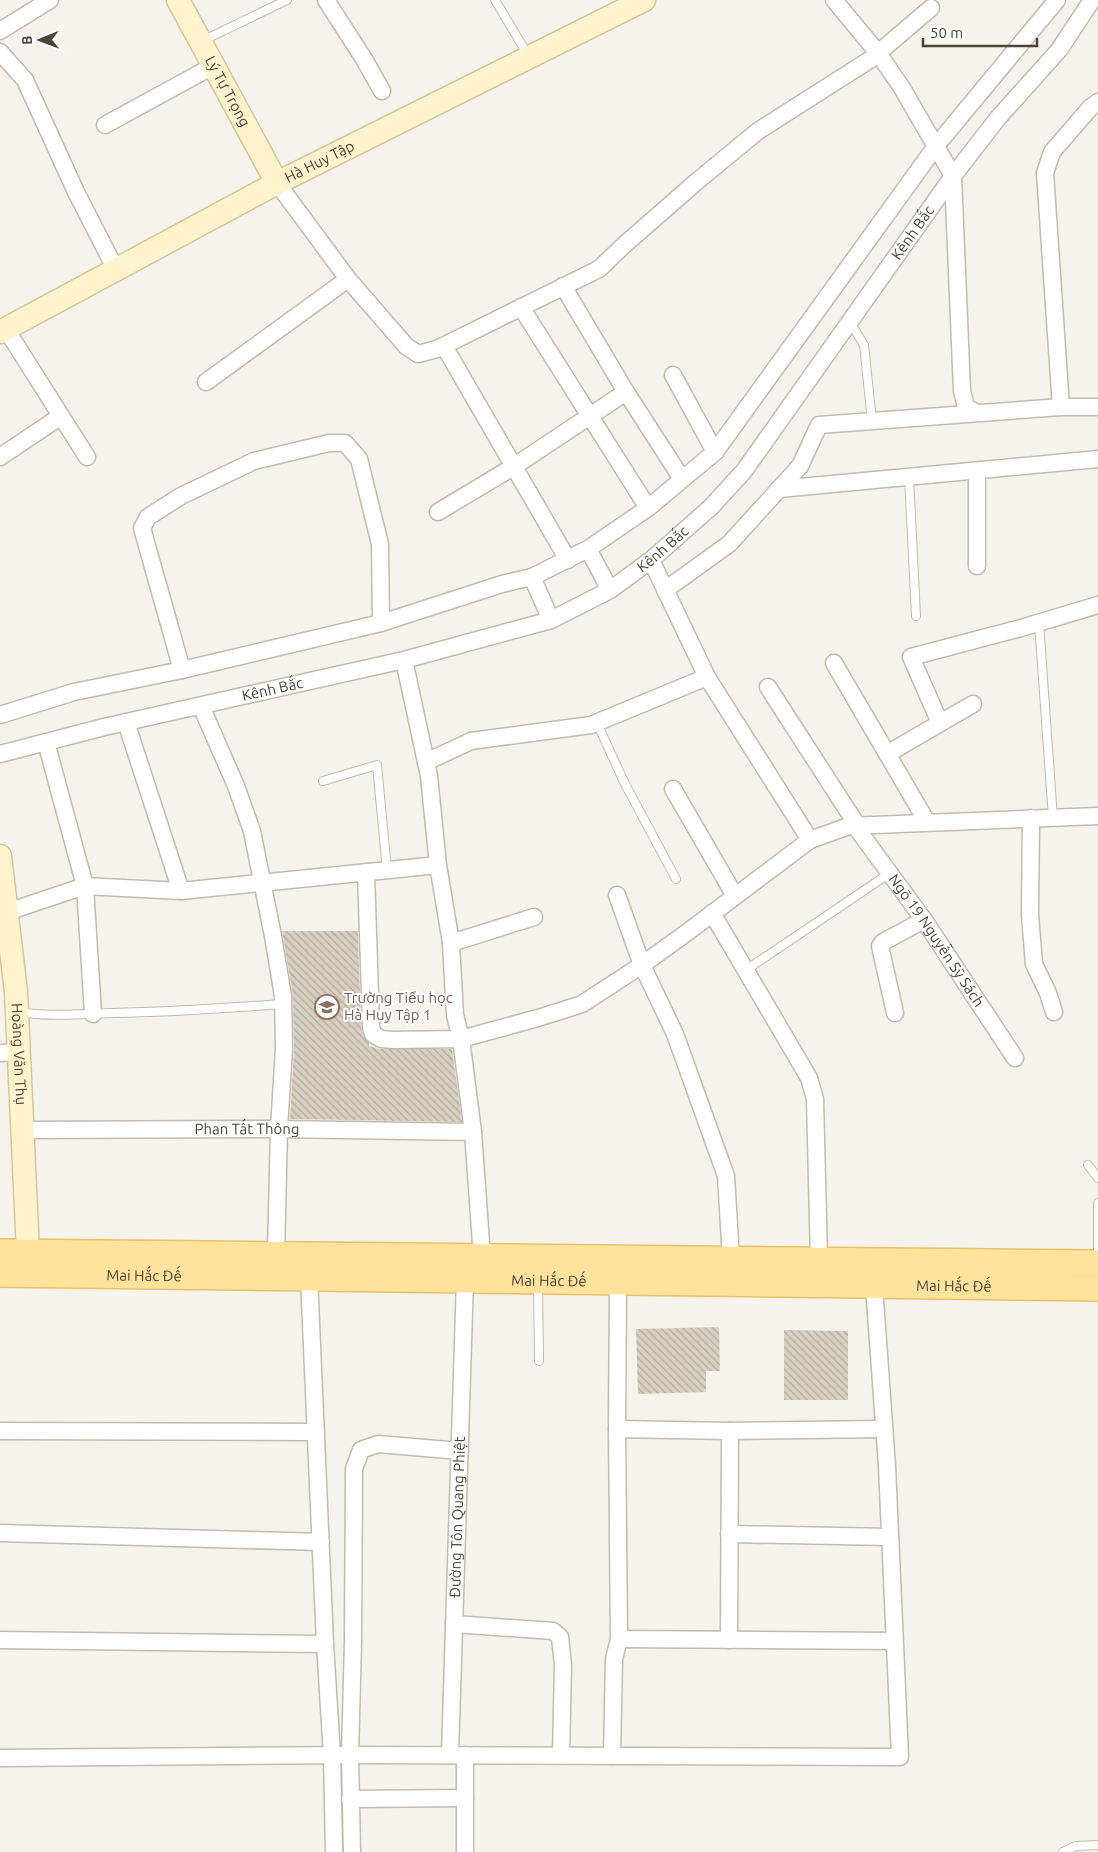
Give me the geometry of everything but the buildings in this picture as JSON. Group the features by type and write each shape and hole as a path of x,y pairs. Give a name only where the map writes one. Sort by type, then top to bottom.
{"main road":[{"name":"Lý Tự Trọng","path":"178,0 277,183"},
{"name":"Hà Huy Tập","path":"4,326 116,270 277,183 529,57 630,3"},
{"name":"Hoàng Văn Thụ","path":"1,867 7,912 11,999 9,1053 22,1130 28,1252"},
{"name":"Mai Hắc Đế","path":"0,1252 28,1252 309,1277 1098,1288"},
{"name":"Mai Hắc Đế","path":"0,1274 186,1265 276,1254 1098,1263"}],"street":[{"path":"0,31 50,0"},
{"path":"326,0 382,91"},
{"path":"834,0 878,53 902,88 953,176 962,391 966,407 977,413"},
{"name":"Kênh Bắc","path":"0,754 126,722 404,660 552,620 610,590 651,560 711,507 744,471 953,176 998,118 1059,50 1092,0"},
{"name":"Kênh Bắc","path":"0,715 74,692 182,670 381,623 502,584 532,577 588,549 648,508 715,452 936,146 1050,3"},
{"path":"277,183 348,278 406,346 418,354 444,346 599,269 673,202 758,131 878,53 931,8"},
{"path":"0,52 25,80 76,192 116,270"},
{"path":"105,125 213,66"},
{"path":"1060,407 1045,173 1052,152 1090,108 1098,102"},
{"path":"206,382 348,278"},
{"path":"563,286 626,392 682,479"},
{"path":"521,307 648,508"},
{"path":"4,326 87,457"},
{"path":"444,346 568,560"},
{"path":"673,375 715,452"},
{"path":"438,512 513,467 626,392"},
{"path":"665,590 729,544 800,466 819,425 1060,407 1098,408"},
{"path":"0,457 61,416"},
{"path":"182,670 142,528 148,517 182,496 254,461 328,443 345,443 360,459 380,544 381,623"},
{"path":"779,489 909,478 1098,458"},
{"path":"977,471 977,566"},
{"path":"588,549 610,590"},
{"path":"651,560 708,677 810,840"},
{"path":"532,577 552,620"},
{"path":"940,723 911,657 1098,605"},
{"path":"404,660 429,776 438,865 451,943 455,1015 461,1039 473,1132 482,1257"},
{"path":"834,663 927,822"},
{"path":"426,762 471,741 591,725 708,677"},
{"name":"Ngõ 19 Nguyễn Sỹ Sách","path":"768,687 855,822 855,826 924,920 1015,1058"},
{"path":"888,754 973,704"},
{"path":"201,706 236,786 252,831 273,936 283,1004 284,1048 279,1129 276,1254"},
{"path":"126,722 181,891"},
{"path":"46,742 85,886 93,1014"},
{"path":"673,789 735,896"},
{"path":"366,872 371,1027 373,1034 381,1039 394,1040 461,1039 582,1004 642,965 810,840 849,826 1098,816"},
{"path":"1030,818 1030,915 1034,964 1048,993 1054,1012"},
{"path":"7,912 85,886 181,891 438,865"},
{"path":"617,895 642,965 675,1034 726,1176 731,1259"},
{"path":"712,913 810,1078 815,1099 819,1260"},
{"path":"451,943 534,917"},
{"path":"895,1013 880,946 883,942 924,920"},
{"name":"Phan Tất Thông","path":"22,1130 279,1129 473,1132"},
{"path":"309,1277 325,1644 332,1755 334,1852"},
{"name":"Đường Tôn Quang Phiệt","path":"465,1279 454,1624 458,1755 465,1798 465,1852"},
{"path":"612,1756 614,1658 619,1639 618,1281"},
{"path":"0,1758 332,1755 900,1757 890,1537 874,1286"},
{"path":"617,1429 730,1431 884,1429"},
{"path":"0,1431 316,1432"},
{"path":"729,1640 730,1431"},
{"path":"352,1852 350,1755 354,1469 362,1450 378,1444 460,1451"},
{"path":"0,1533 321,1542"},
{"path":"729,1534 890,1537"},
{"path":"454,1624 553,1631 560,1636 563,1665 561,1755"},
{"path":"619,1639 894,1641"},
{"path":"0,1640 325,1644"},
{"path":"350,1799 465,1798"}],"lane":[{"path":"200,41 286,0"},
{"path":"496,0 529,57"},
{"path":"850,322 864,345 872,421"},
{"path":"909,478 916,616"},
{"path":"1039,622 1053,818"},
{"path":"597,723 625,784 676,879"},
{"path":"323,781 377,765 387,870"},
{"path":"746,970 890,873"},
{"path":"11,999 40,1015 197,1011 283,1004"},
{"path":"1088,1165 1098,1178"},
{"path":"1098,1203 1098,1263"},
{"path":"538,1280 539,1360"},
{"path":"1063,1852 1076,1846 1098,1846"}],"place":[{"name":"Trường Tiểu học Hà Huy Tập 1","path":"327,1007"}]}
